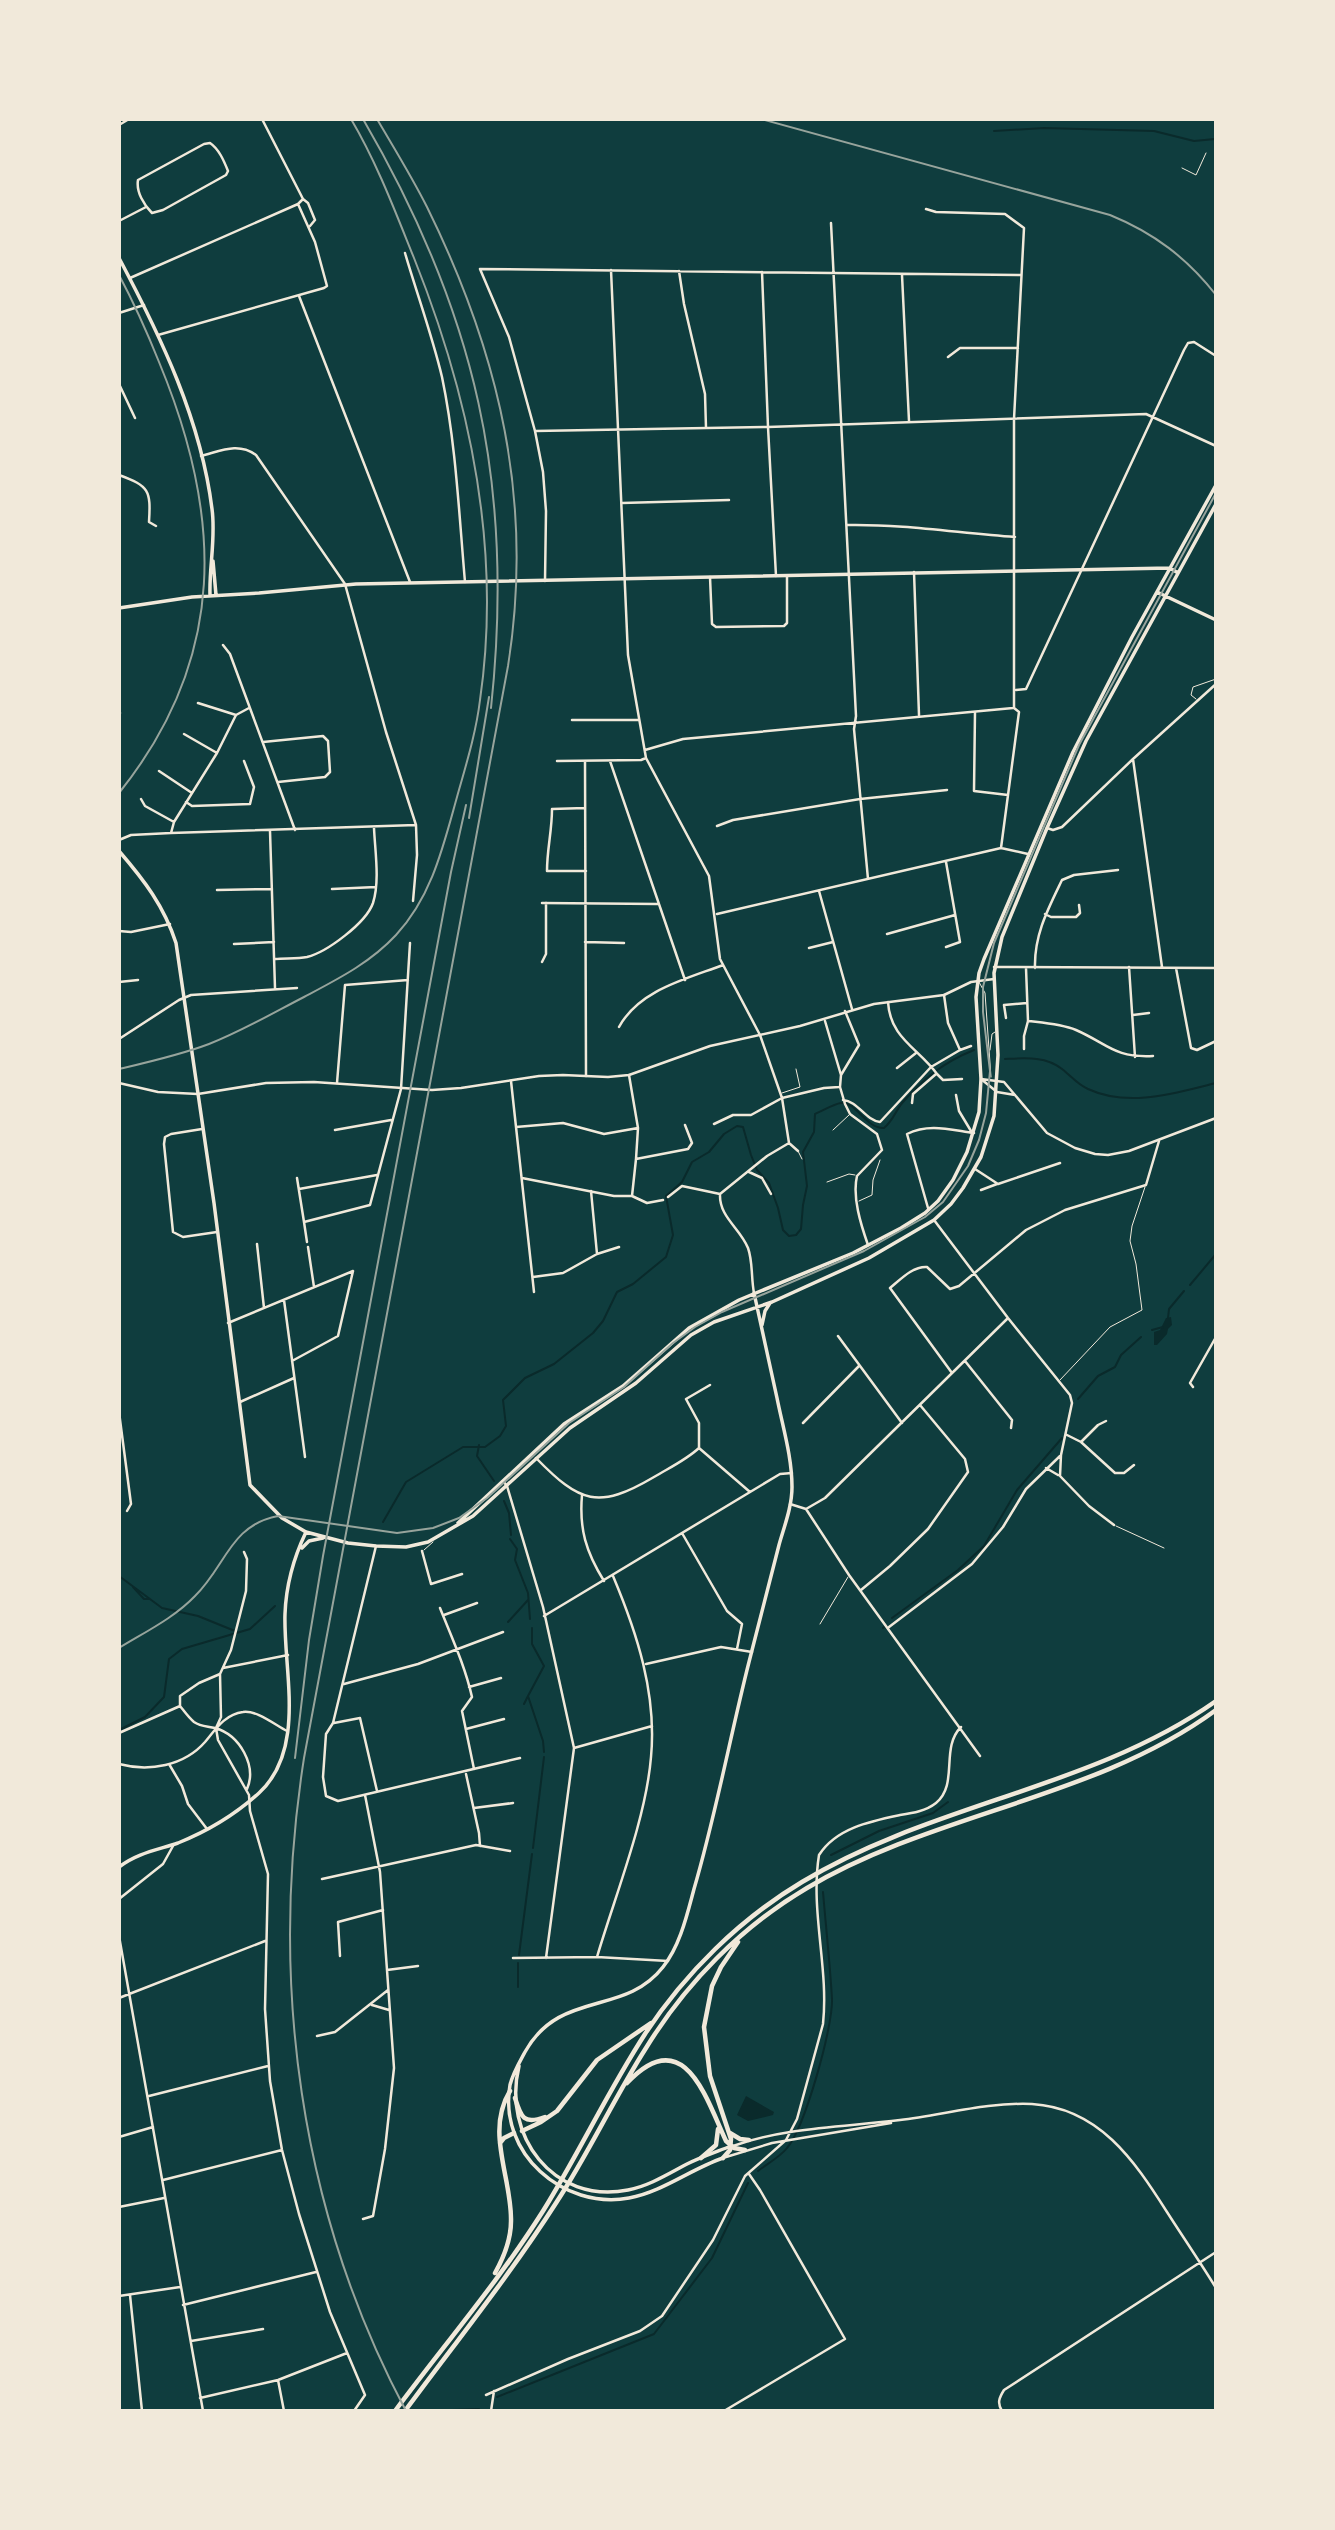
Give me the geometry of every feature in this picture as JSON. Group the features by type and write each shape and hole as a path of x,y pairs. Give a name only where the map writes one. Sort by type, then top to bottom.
{"highway":[{"path":"395,2411 551,2197 622,2072 655,2020 682,1985 728,1937 767,1905 834,1864 895,1837 1124,1754 1174,1729 1216,1701"},
{"path":"405,2411 526,2249 558,2201 645,2049 676,2004 707,1968 742,1935 804,1890 830,1875 901,1843 1124,1762 1167,1742 1216,1710"},
{"path":"723,2158 731,2146 729,2132 712,2084 704,2027 708,2000 715,1980 742,1935"},
{"path":"522,2131 552,2115 597,2060 655,2020"},
{"path":"622,2089 649,2064 662,2061 678,2064 696,2078 726,2141 731,2146 745,2150"},
{"path":"488,2286 505,2252 511,2229 511,2207 500,2144 501,2111 510,2091"},
{"path":"515,2098 520,2112 527,2120 552,2115"},
{"path":"701,2158 717,2143 717,2121"},
{"path":"729,2132 740,2139 749,2140"},
{"path":"500,2144 504,2138 514,2133"}],"main road":[{"path":"119,258 144,305 179,383 201,456 212,508 210,595"},
{"path":"451,1530 564,1424 622,1386 689,1328 754,1293 838,1260 868,1245 928,1210 953,1180 967,1152 979,1112 981,1079 976,1010 978,980 984,959 1040,825 1084,731 1216,485"},
{"path":"119,851 155,895 170,924 176,943 250,1485 272,1509 306,1532 376,1546 406,1547 435,1539 473,1516 578,1422 636,1383 691,1335 714,1322 772,1302 869,1258 934,1220 958,1195 975,1169 991,1127 997,1092 994,967 1002,937 1086,741 1216,503"},
{"path":"212,556 216,595"},
{"path":"119,608 167,599 345,584 1014,570 1170,568 1178,573"},
{"path":"1157,592 1216,620"},
{"path":"1040,825 1047,828"},
{"path":"1028,854 1036,856"},
{"path":"928,1210 934,1220"},
{"path":"723,2158 642,2194 619,2199 594,2198 562,2188 541,2174 524,2154 514,2133 509,2106 513,2076 537,2035 555,2019 581,2006 629,1994 649,1982 674,1950 690,1904 790,1504 792,1473 788,1447 754,1293"},
{"path":"762,1327 765,1311 772,1302"},
{"path":"119,1867 138,1855 207,1829 238,1811 269,1783 276,1771 287,1731 290,1693 286,1597 306,1532"},
{"path":"300,1549 309,1541 325,1537"},
{"path":"521,2061 515,2098 522,2131 534,2154 548,2169 573,2184 596,2191 634,2189 731,2146"},
{"path":"514,2133 522,2131"}],"street":[{"path":"119,125 129,119"},
{"path":"262,119 303,199 308,203 315,220 308,226"},
{"path":"204,144 215,146 228,171 226,175 163,210 152,213 146,207 137,187 138,180 204,144"},
{"path":"130,278 298,204 303,199"},
{"path":"158,335 327,286 322,264 298,204"},
{"path":"119,220 146,207"},
{"path":"926,209 936,212 1005,214 1024,228 1014,419 1014,708"},
{"path":"831,223 855,722 868,879"},
{"path":"405,253 425,312 448,410 465,582"},
{"path":"545,581 546,511 543,472 535,431 509,337 480,269 1021,275"},
{"path":"611,270 628,655 646,758 709,876 716,914 717,947 723,965 760,1035 781,1096 789,1143 798,1151"},
{"path":"679,271 705,394 706,428"},
{"path":"762,272 776,576"},
{"path":"902,275 909,421"},
{"path":"299,296 410,582"},
{"path":"119,313 144,305"},
{"path":"1015,690 1026,689 1188,343 1194,342 1216,356"},
{"path":"948,357 960,348 1018,348"},
{"path":"119,384 135,418"},
{"path":"535,431 768,427 1146,414 1216,446"},
{"path":"201,456 239,447 256,455 345,584 386,732 416,825 418,855 413,901"},
{"path":"119,475 146,488 149,497 149,522 156,526"},
{"path":"622,503 729,500"},
{"path":"847,525 910,525 948,532 1016,537"},
{"path":"914,572 919,717"},
{"path":"710,577 712,624 716,627 784,626 788,623 787,575"},
{"path":"223,645 230,654 295,830"},
{"path":"1044,837 1060,828 1216,684"},
{"path":"198,703 236,715"},
{"path":"170,833 236,715 249,708"},
{"path":"645,750 683,739 1014,708 1019,712 1001,848"},
{"path":"975,712 974,791 1008,796"},
{"path":"572,720 639,720"},
{"path":"184,734 217,753"},
{"path":"262,742 323,736 328,741 330,772 325,777 278,782"},
{"path":"557,761 646,758"},
{"path":"1133,759 1162,967"},
{"path":"186,802 192,806 250,804 254,787 244,761"},
{"path":"585,761 586,1076"},
{"path":"610,761 685,980"},
{"path":"159,771 192,793"},
{"path":"718,826 733,820 860,799 947,790"},
{"path":"141,799 145,806 174,822"},
{"path":"585,808 552,809 552,835 547,844 547,871 586,871"},
{"path":"119,840 131,835 170,833 416,825"},
{"path":"275,958 308,957 352,930 370,910 376,887 374,828"},
{"path":"1047,828 1060,828"},
{"path":"270,831 275,988"},
{"path":"716,914 1001,848 1028,854"},
{"path":"946,862 960,942 946,947"},
{"path":"1035,968 1036,941 1045,914 1062,880 1074,875 1118,870"},
{"path":"332,889 376,887"},
{"path":"217,890 272,888"},
{"path":"819,891 852,1009"},
{"path":"542,962 546,954 544,903 658,904"},
{"path":"1045,914 1076,917 1080,913 1079,905"},
{"path":"887,933 955,915"},
{"path":"119,931 131,932 170,924"},
{"path":"234,944 274,942"},
{"path":"586,942 624,943"},
{"path":"809,948 833,942"},
{"path":"304,1222 370,1205 401,1089 410,943"},
{"path":"620,1027 625,1016 644,998 723,965"},
{"path":"994,967 1216,968"},
{"path":"1129,967 1135,1057"},
{"path":"1024,1049 1028,1021 1026,968"},
{"path":"1176,968 1191,1048 1196,1049 1216,1041"},
{"path":"119,1083 158,1092 198,1094 266,1083 337,1083 401,1089 452,1088 539,1076 629,1075 709,1046 800,1026 852,1009 944,995 978,980 994,979"},
{"path":"119,982 138,980"},
{"path":"337,1083 345,985 408,980"},
{"path":"119,1039 191,995 297,988"},
{"path":"944,995 948,1023 960,1050"},
{"path":"888,1002 894,1029 916,1053 943,1080 962,1079"},
{"path":"1006,1018 1004,1005 1027,1003"},
{"path":"841,1075 859,1045 845,1012"},
{"path":"1133,1015 1149,1013"},
{"path":"825,1021 841,1075 840,1087 844,1102 850,1114 877,1134 882,1150 857,1176 855,1188 868,1245"},
{"path":"1028,1021 1058,1024 1078,1031 1110,1050 1135,1057 1153,1056"},
{"path":"844,1102 849,1100 873,1122 880,1122 931,1067 971,1046"},
{"path":"897,1068 916,1053"},
{"path":"912,1102 914,1093 936,1073"},
{"path":"629,1075 638,1128 632,1196"},
{"path":"981,1079 998,1081 1009,1087 1047,1133 1085,1152 1108,1155 1119,1153 1216,1118"},
{"path":"981,1079 997,1092 1015,1096"},
{"path":"511,1081 534,1292"},
{"path":"714,1125 733,1115 751,1115 781,1096 840,1087"},
{"path":"956,1095 963,1120 974,1133"},
{"path":"335,1130 391,1120"},
{"path":"516,1127 563,1122 604,1134 638,1128"},
{"path":"636,1159 688,1149 692,1143 685,1125"},
{"path":"928,1210 906,1136 909,1132 934,1127 974,1133"},
{"path":"202,1129 171,1134 165,1138 173,1231 179,1237 217,1232"},
{"path":"952,1373 890,1288 923,1266 928,1267 950,1289 959,1286 1026,1230 1065,1210 1146,1185 1159,1139"},
{"path":"720,1194 789,1143"},
{"path":"981,1190 1060,1163"},
{"path":"975,1169 998,1184"},
{"path":"750,1170 762,1178 771,1194"},
{"path":"299,1189 377,1175"},
{"path":"297,1178 307,1242"},
{"path":"522,1178 614,1196 632,1196 647,1203 663,1200"},
{"path":"668,1197 682,1186 720,1194"},
{"path":"591,1191 597,1254"},
{"path":"720,1194 721,1209 747,1246 754,1293"},
{"path":"934,1220 1070,1395 1072,1403 1059,1476"},
{"path":"257,1244 264,1308"},
{"path":"308,1247 314,1287"},
{"path":"533,1277 563,1273 597,1254 619,1247"},
{"path":"228,1323 353,1271 338,1336 292,1362"},
{"path":"284,1300 305,1457"},
{"path":"806,1509 825,1498 838,1486 1008,1318"},
{"path":"838,1336 902,1423"},
{"path":"1193,1387 1190,1383 1216,1337"},
{"path":"964,1360 1012,1420 1011,1428"},
{"path":"803,1423 860,1366"},
{"path":"239,1403 294,1378"},
{"path":"710,1385 686,1399 699,1423 699,1448 751,1493"},
{"path":"861,1590 928,1528 968,1472 965,1459 920,1405"},
{"path":"119,1412 131,1504 127,1511"},
{"path":"1081,1442 1106,1421"},
{"path":"1067,1435 1081,1442 1115,1473 1124,1472 1134,1465"},
{"path":"536,1458 556,1479 582,1495 614,1497 637,1488 699,1448"},
{"path":"889,1627 981,1556 1026,1489 1061,1455"},
{"path":"1046,1468 1059,1476 1089,1506 1114,1525"},
{"path":"543,1617 780,1474 792,1473"},
{"path":"503,1481 507,1486 542,1607 574,1748 546,1958"},
{"path":"582,1495 581,1526 584,1541 604,1581"},
{"path":"790,1504 806,1509 849,1575 980,1756"},
{"path":"682,1533 727,1611 742,1624 737,1649"},
{"path":"376,1546 333,1723 326,1734 323,1777 326,1796 338,1801 466,1773 520,1758"},
{"path":"422,1551 431,1584 462,1574"},
{"path":"119,1764 139,1768 169,1764 204,1744 216,1728 221,1717 220,1674 235,1634 246,1591 247,1559 244,1552"},
{"path":"597,1957 648,1781 652,1726 645,1665 614,1576"},
{"path":"443,1616 477,1603"},
{"path":"440,1608 460,1654 469,1687 471,1700 462,1711 474,1769"},
{"path":"342,1685 418,1664 503,1632"},
{"path":"645,1665 721,1647 752,1652"},
{"path":"223,1668 288,1655"},
{"path":"220,1674 199,1683 178,1700 193,1722 229,1734 248,1759 250,1784 247,1790"},
{"path":"469,1687 501,1678"},
{"path":"119,1733 180,1706"},
{"path":"216,1728 231,1716 243,1712 253,1713 287,1731"},
{"path":"333,1723 360,1718 377,1791"},
{"path":"466,1729 504,1719"},
{"path":"574,1748 652,1726"},
{"path":"486,2395 640,2331 662,2316 713,2240 748,2174 786,2140 797,2119 823,2024 824,1992 818,1922 820,1855 825,1846 846,1831 882,1819 915,1813 936,1803 944,1792 950,1743 961,1727"},
{"path":"216,1728 218,1740 247,1790 269,1887 265,1941 268,2066 282,2150 317,2272 330,2312 365,2395 354,2411"},
{"path":"169,1764 182,1786 188,1804 207,1829"},
{"path":"466,1773 480,1846"},
{"path":"363,2219 373,2216 385,2149 394,2068 379,1867 365,1795"},
{"path":"474,1808 513,1803"},
{"path":"119,1899 163,1864 173,1849 173,1844"},
{"path":"322,1879 480,1846 510,1852"},
{"path":"340,1956 340,1921 383,1910"},
{"path":"119,1936 203,2411"},
{"path":"119,1998 265,1941"},
{"path":"513,1958 597,1957 668,1961"},
{"path":"387,1970 418,1966"},
{"path":"317,2036 335,2032 388,1990"},
{"path":"371,2005 389,2010"},
{"path":"148,2097 268,2066"},
{"path":"723,2158 772,2143 897,2121 1024,2104 1044,2106 1077,2115 1104,2130 1125,2151 1216,2288"},
{"path":"731,2146 806,2129 897,2121"},
{"path":"119,2137 153,2127"},
{"path":"162,2180 282,2150"},
{"path":"724,2411 845,2339 760,2190 748,2174"},
{"path":"119,2207 165,2198"},
{"path":"1003,2411 999,2406 999,2397 1004,2390 1216,2252"},
{"path":"183,2305 317,2272"},
{"path":"119,2296 180,2287"},
{"path":"130,2295 142,2411"},
{"path":"190,2341 263,2329"},
{"path":"200,2398 278,2380 348,2352"},
{"path":"278,2380 284,2411"},
{"path":"491,2411 494,2391"}],"lane":[{"path":"1182,168 1196,175 1206,153"},
{"path":"1198,700 1192,697 1192,688 1216,679"},
{"path":"978,980 985,993 990,1087"},
{"path":"989,1052 992,1034 996,1031"},
{"path":"781,1096 800,1087 796,1069"},
{"path":"832,1130 850,1114"},
{"path":"798,1151 802,1159"},
{"path":"857,1201 872,1195 873,1180 880,1160"},
{"path":"911,1169 918,1173"},
{"path":"827,1182 849,1174 857,1176"},
{"path":"1060,1380 1110,1327 1142,1310 1130,1241 1132,1226 1146,1185"},
{"path":"1114,1525 1164,1548"},
{"path":"422,1551 435,1539"},
{"path":"820,1623 849,1575"}],"water":[{"path":"1171,1317 1172,1325 1167,1334 1154,1345 1154,1332 1160,1330 1166,1318"},
{"path":"746,2096 774,2112 773,2115 748,2121 737,2115"}],"waterway":[{"path":"994,131 1044,128 1154,131 1194,141 1215,139"},
{"path":"383,1522 406,1482 463,1447 485,1447 500,1436 506,1426 503,1400 525,1378 554,1364 593,1333 603,1321 617,1292 633,1284 666,1257 673,1235 666,1196 682,1182 692,1162 709,1152 724,1134 737,1126 743,1127 757,1170 769,1183 783,1230 789,1236 796,1235 801,1229 807,1186 803,1152 814,1132 815,1114 841,1103 846,1104 872,1124 884,1128 903,1102 927,1078 944,1065 974,1050"},
{"path":"1005,1059 1049,1062 1084,1087 1104,1095 1120,1097 1152,1097 1216,1083"},
{"path":"1190,1285 1216,1254"},
{"path":"1168,1318 1169,1309 1184,1291"},
{"path":"1152,1330 1163,1327"},
{"path":"1078,1399 1098,1376 1115,1367 1121,1355 1141,1337"},
{"path":"892,1618 958,1570 984,1546 1017,1490 1062,1438"},
{"path":"479,1445 477,1456 494,1481"},
{"path":"504,1501 509,1513 511,1535"},
{"path":"510,1539 517,1549 515,1560 528,1593 530,1619"},
{"path":"119,1576 162,1608 198,1616 235,1631"},
{"path":"133,1587 144,1599 149,1599"},
{"path":"508,1622 528,1600"},
{"path":"119,1730 145,1717 164,1697 169,1659 182,1649 250,1629 275,1606"},
{"path":"532,1628 532,1644 544,1666 528,1696 544,1752"},
{"path":"524,1704 528,1696"},
{"path":"533,1848 544,1757"},
{"path":"831,1855 879,1831 933,1813 948,1802"},
{"path":"519,1955 532,1854"},
{"path":"758,2171 784,2151 794,2137 823,2053 832,1999 823,1892"},
{"path":"518,1963 518,1987"},
{"path":"497,2397 654,2334 712,2258 748,2183"},
{"path":"452,2410 479,2409 478,2411"}],"tram line":[{"path":"119,275 150,340 180,419 195,475 203,530 204,584 196,637 180,690 155,742 119,793"},
{"path":"119,1648 187,1604 239,1537 262,1521 278,1516 397,1533 433,1528 459,1518 487,1498 569,1423 624,1387 695,1327 722,1312 864,1251 925,1217 943,1202 968,1166 986,1113 990,1071 983,987 994,943 1079,745 1216,493"}],"railway":[{"path":"119,1069 187,1052 233,1033 341,977 386,945 419,904 435,870 473,737 486,643 487,587 484,531 476,475 451,365 434,311 385,187 351,119"},
{"path":"363,119 402,191 434,262 459,332 478,403 491,475 497,549 497,627 491,708"},
{"path":"377,119 427,207 453,262 474,318 492,374 505,430 517,546 515,605 508,666 304,1758 294,1842 290,1926 293,2010 302,2093 317,2175 340,2256 369,2334 406,2411"},
{"path":"761,119 1110,215 1169,248 1193,269 1216,295"},
{"path":"469,818 489,697"},
{"path":"295,1758 309,1640 323,1556 451,872 466,805"}]}
